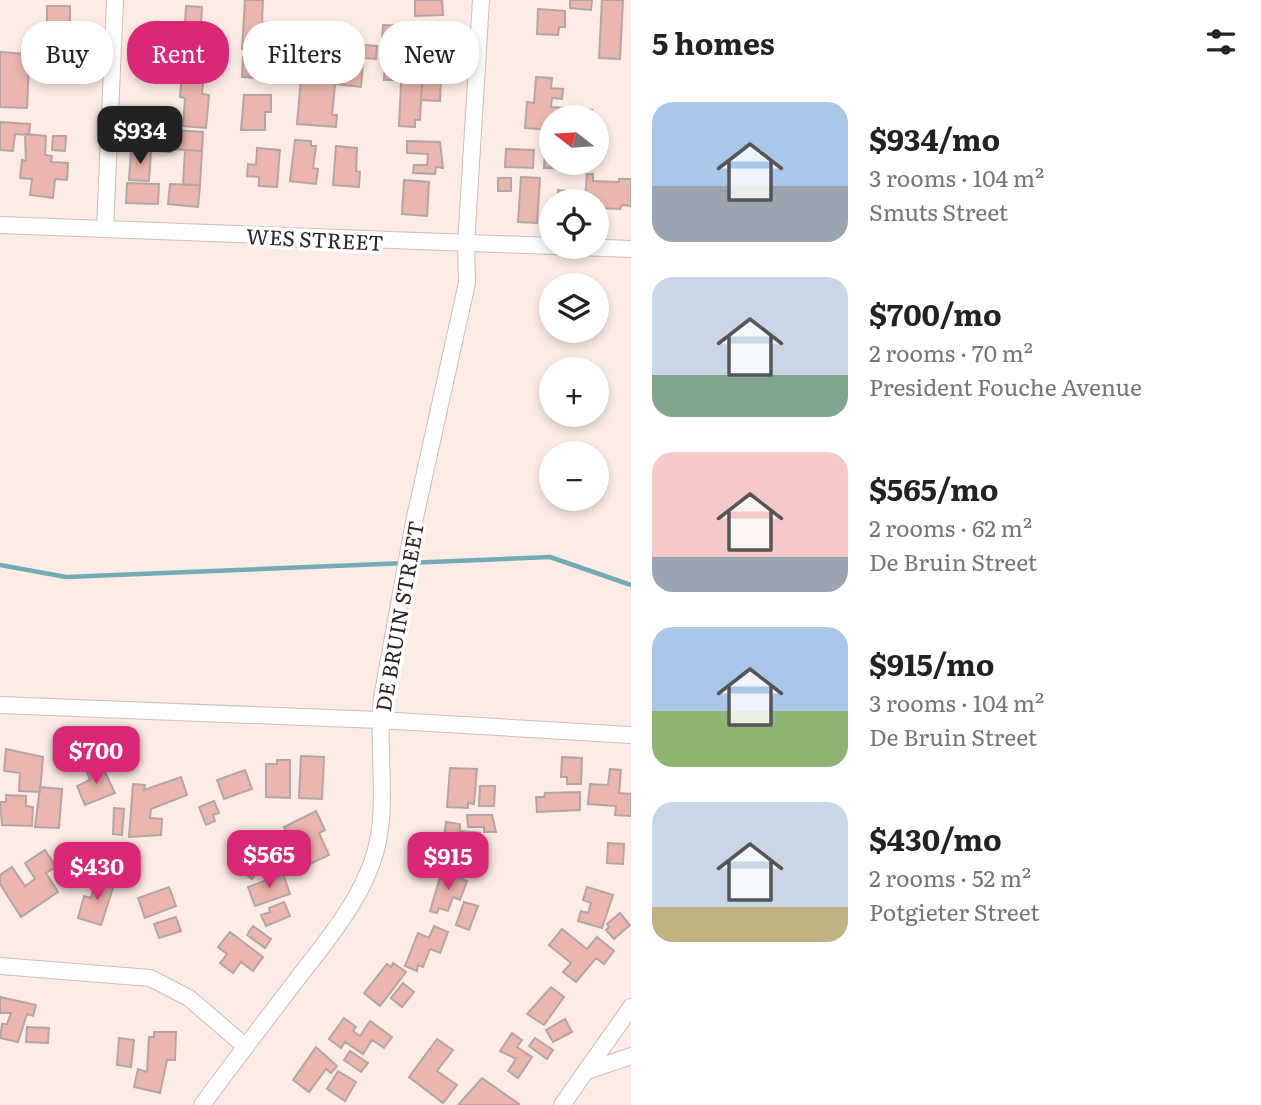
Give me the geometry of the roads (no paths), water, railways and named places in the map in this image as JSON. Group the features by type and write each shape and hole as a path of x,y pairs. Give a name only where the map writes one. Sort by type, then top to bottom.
{"street":[{"path":"105,229 116,0"},
{"name":"DE BRUIN STREET","path":"202,1105 352,901 374,856 383,770 379,720 410,548 467,282 466,245 481,0"},
{"name":"WES STREET","path":"0,225 466,245 631,249"},
{"path":"0,705 379,720 631,735"},
{"path":"0,966 150,978 189,998 246,1046"},
{"path":"562,1105 631,1007"},
{"path":"587,1070 631,1056"}],"waterway":[{"path":"0,565 66,577 550,557 631,585"}]}
